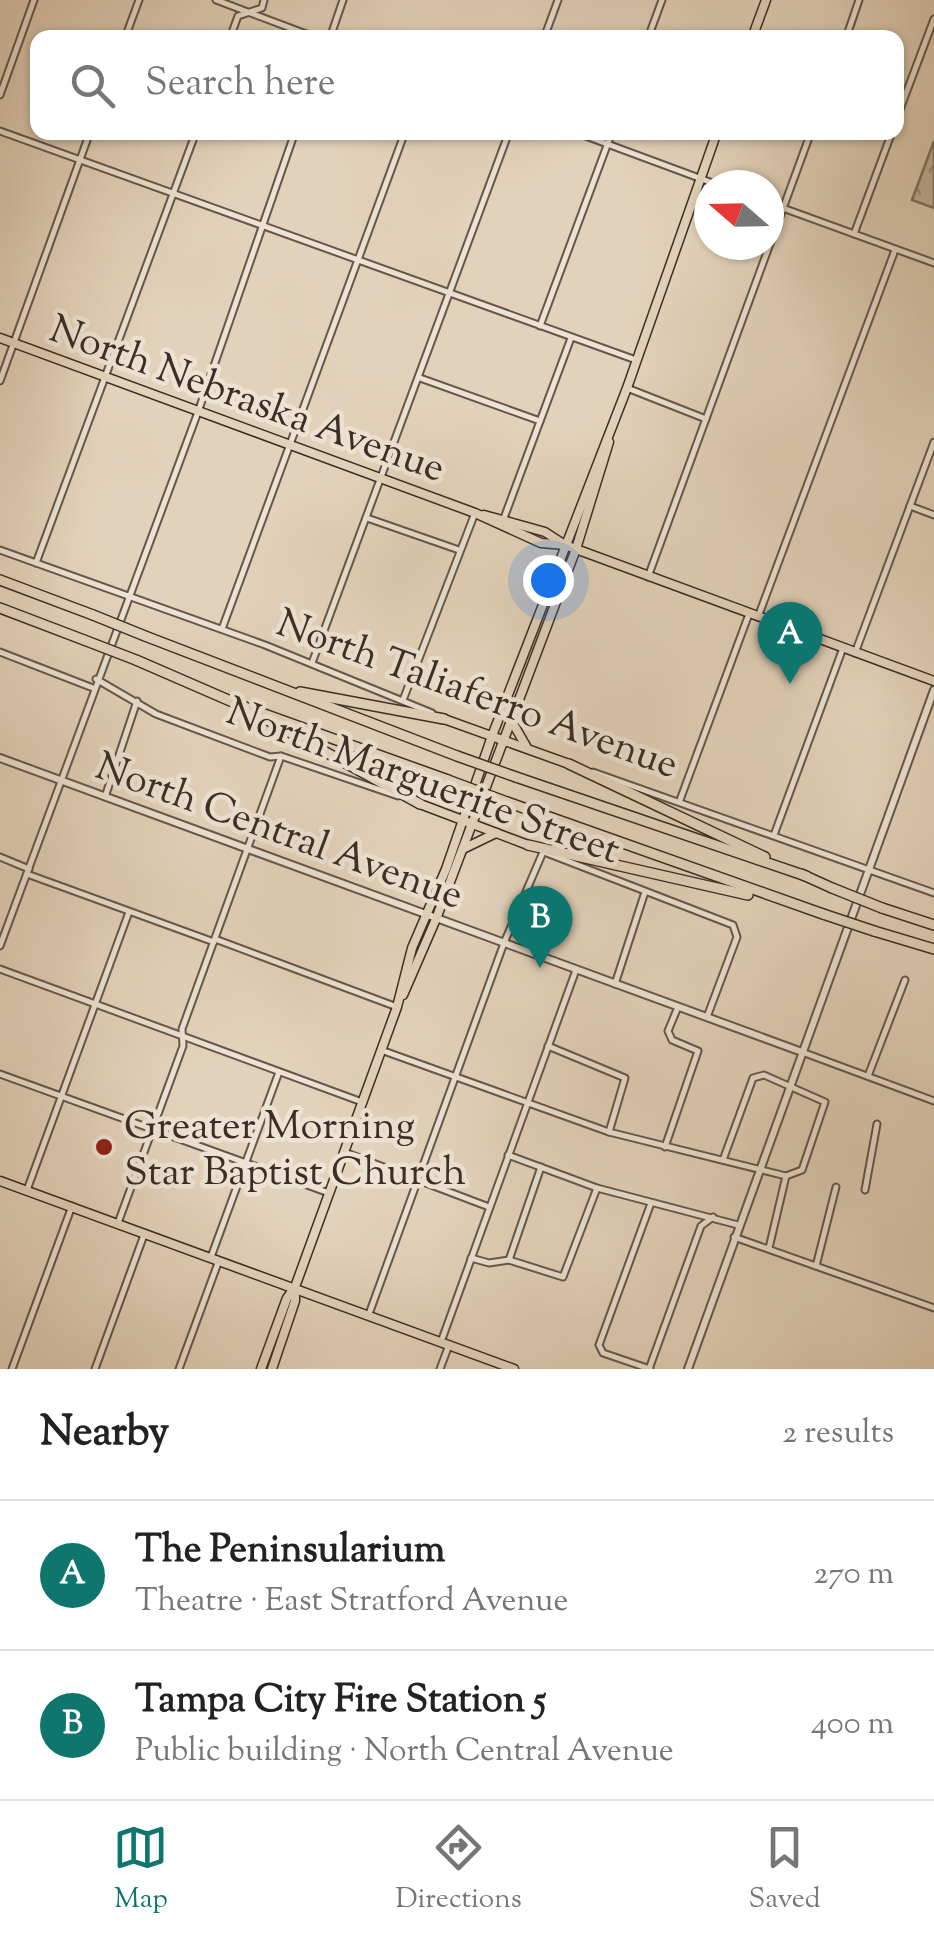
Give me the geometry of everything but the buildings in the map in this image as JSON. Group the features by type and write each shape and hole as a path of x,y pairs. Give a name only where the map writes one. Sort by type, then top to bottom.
{"highway":[{"path":"0,580 458,756 806,876"},
{"path":"0,608 242,706 780,902"},
{"path":"282,690 444,719"},
{"path":"242,706 344,766 420,804"},
{"path":"568,764 832,888 934,925"},
{"path":"528,845 780,902 934,949"}],"main road":[{"path":"755,30 766,0"},
{"path":"703,170 714,140"},
{"path":"396,1006 462,851 492,736 627,388 694,196"},
{"name":"North Nebraska Avenue","path":"0,338 475,513 542,543 565,545"},
{"path":"261,1369 381,1050 424,914 503,740 576,549 618,409"},
{"name":"North Nebraska Avenue","path":"475,513 546,532 565,545 648,577 934,681"},
{"path":"511,718 516,735 529,749"},
{"name":"North Taliaferro Avenue","path":"444,719 568,764"},
{"name":"North Marguerite Street","path":"420,804 528,845"},
{"path":"462,851 474,841 496,833"},
{"path":"0,1181 514,1369"},
{"path":"276,1368 295,1301 295,1287"}],"street":[{"path":"0,95 34,0"},
{"path":"128,30 138,0"},
{"path":"216,0 296,30"},
{"path":"233,30 238,16 262,8 264,0"},
{"path":"333,30 343,0"},
{"path":"547,30 558,0"},
{"path":"651,30 662,0"},
{"path":"849,30 859,0"},
{"path":"904,99 934,19"},
{"path":"0,131 636,360"},
{"path":"0,381 87,140"},
{"path":"36,563 193,140"},
{"path":"0,946 198,412 292,140"},
{"path":"222,630 402,140"},
{"path":"312,663 506,140"},
{"path":"597,140 694,177"},
{"path":"540,326 609,140"},
{"path":"808,140 784,208 934,263"},
{"path":"854,234 889,140"},
{"path":"680,800 895,250"},
{"path":"648,577 765,260"},
{"path":"504,518 572,337"},
{"path":"420,378 540,422"},
{"path":"627,388 706,419"},
{"path":"856,652 934,442"},
{"path":"910,506 934,515"},
{"path":"403,700 475,513"},
{"path":"367,518 460,550"},
{"name":"North Taliaferro Avenue","path":"0,550 312,663 444,719"},
{"path":"774,835 843,648"},
{"path":"0,666 2,653 93,688"},
{"name":"North Marguerite Street","path":"96,679 156,714 270,757 281,756 420,804"},
{"path":"688,1369 866,868 934,690"},
{"path":"105,798 135,718 137,701"},
{"path":"135,718 156,714"},
{"path":"118,1223 154,1129 184,1038 182,1029 281,756"},
{"name":"North Central Avenue","path":"0,758 934,1101"},
{"name":"North Taliaferro Avenue","path":"568,764 933,891"},
{"name":"North Marguerite Street","path":"528,845 735,928 737,937 707,1016"},
{"path":"369,1314 504,944 543,852"},
{"path":"0,858 129,912 396,1006"},
{"path":"615,984 646,891"},
{"path":"27,1190 129,912"},
{"path":"0,969 362,1102"},
{"path":"440,1369 470,1258 576,970"},
{"path":"868,1076 905,980"},
{"path":"664,1148 698,1051 672,1040 668,1031 678,1006"},
{"path":"548,1046 626,1078 609,1132"},
{"path":"381,1050 609,1132 786,1176 802,1170 826,1108 821,1098 764,1075 753,1078 723,1160"},
{"path":"179,1369 279,1071"},
{"path":"0,1074 329,1193"},
{"path":"864,1190 877,1124"},
{"path":"344,1152 490,1207"},
{"path":"508,1155 597,1188 738,1225"},
{"path":"510,1260 541,1167"},
{"path":"768,1248 786,1176"},
{"path":"816,1266 836,1187"},
{"path":"470,1258 489,1263 510,1260 559,1278 566,1274 597,1188"},
{"path":"652,1203 600,1350 650,1369 701,1226 713,1217"},
{"path":"12,1369 72,1206"},
{"path":"96,1369 146,1233"},
{"path":"734,1236 934,1308"}],"green space":[{"path":"934,141 934,208 912,200"}],"place":[{"name":"The Peninsularium","path":"790,684"},
{"name":"Tampa City Fire Station 5","path":"540,968"},
{"name":"Greater Morning Star Baptist Church","path":"104,1147"}]}
